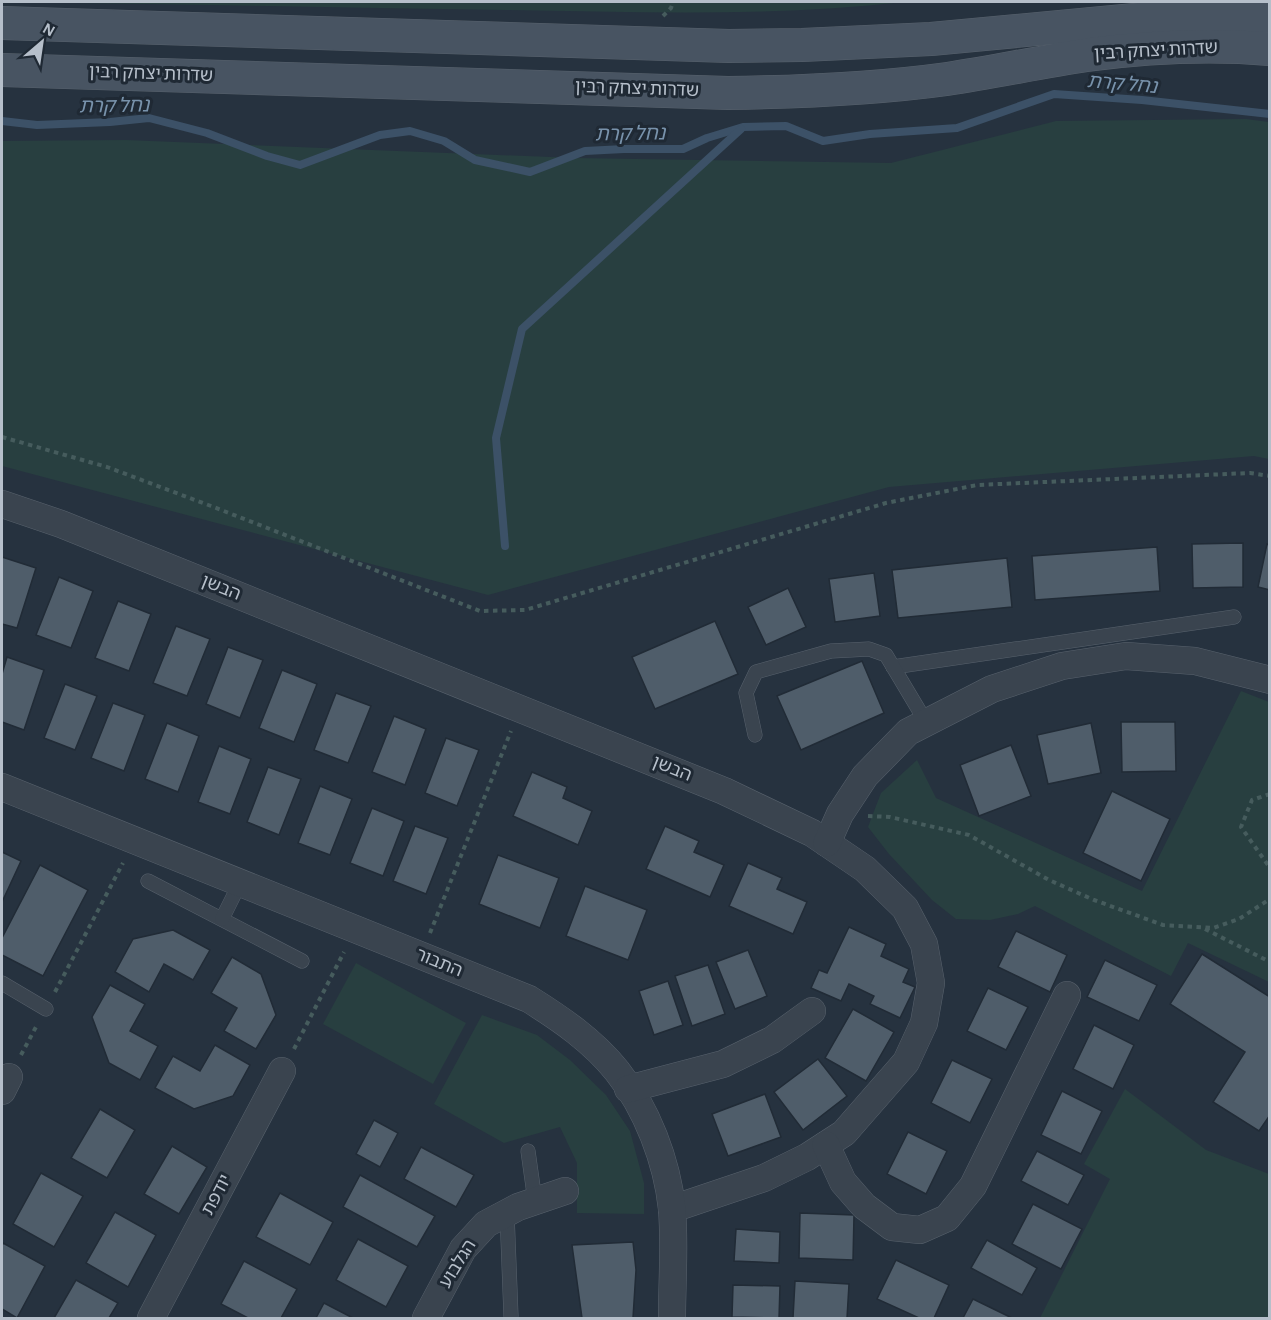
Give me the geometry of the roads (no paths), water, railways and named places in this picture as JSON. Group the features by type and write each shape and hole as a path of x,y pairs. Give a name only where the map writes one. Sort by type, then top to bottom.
{"main road":[{"name":"שדרות יצחק רבין","path":"2,23 729,46 931,39 1197,14 1269,16"},
{"name":"שדרות יצחק רבין","path":"2,70 728,93 804,92 871,88 947,79 1087,56 1148,49 1206,47 1269,49"}],"street":[{"name":"הבשן","path":"2,504 61,524 724,790 812,833 865,869 905,908 924,944 931,982 924,1023 906,1062 844,1133 807,1157 764,1178 672,1209"},
{"path":"827,843 840,814 865,776 908,732 992,689 1062,666 1126,656 1195,661 1269,680"},
{"name":"התבור","path":"2,787 529,999 559,1018 617,1071 639,1105 655,1138 664,1167 672,1209 672,1318"},
{"path":"826,1144 843,1182 864,1206 892,1227 920,1230 947,1218 974,1186 1067,994"},
{"path":"628,1089 723,1064 772,1040 812,1011"},
{"name":"יודפת","path":"151,1318 282,1071"},
{"name":"הגלבוע","path":"426,1318 463,1249 486,1224 518,1207 564,1191"}],"lane":[{"path":"892,667 1234,617"},
{"path":"755,735 746,693 756,672 831,651 868,649 886,655 926,723"},
{"path":"148,881 302,961"},
{"path":"222,919 240,883"},
{"path":"2,983 46,1009"},
{"path":"528,1151 535,1201"},
{"path":"507,1213 511,1316"}],"waterway":[{"name":"נחל קרת","path":"2,121 37,125 149,118 207,133 267,156 300,165 380,135 410,131 444,141 475,160 530,172 585,151 683,149 707,138 743,127 786,126 823,141 870,134 957,128 1054,94 1142,100 1270,114"},
{"path":"505,546 496,438 522,329 741,129"}]}
